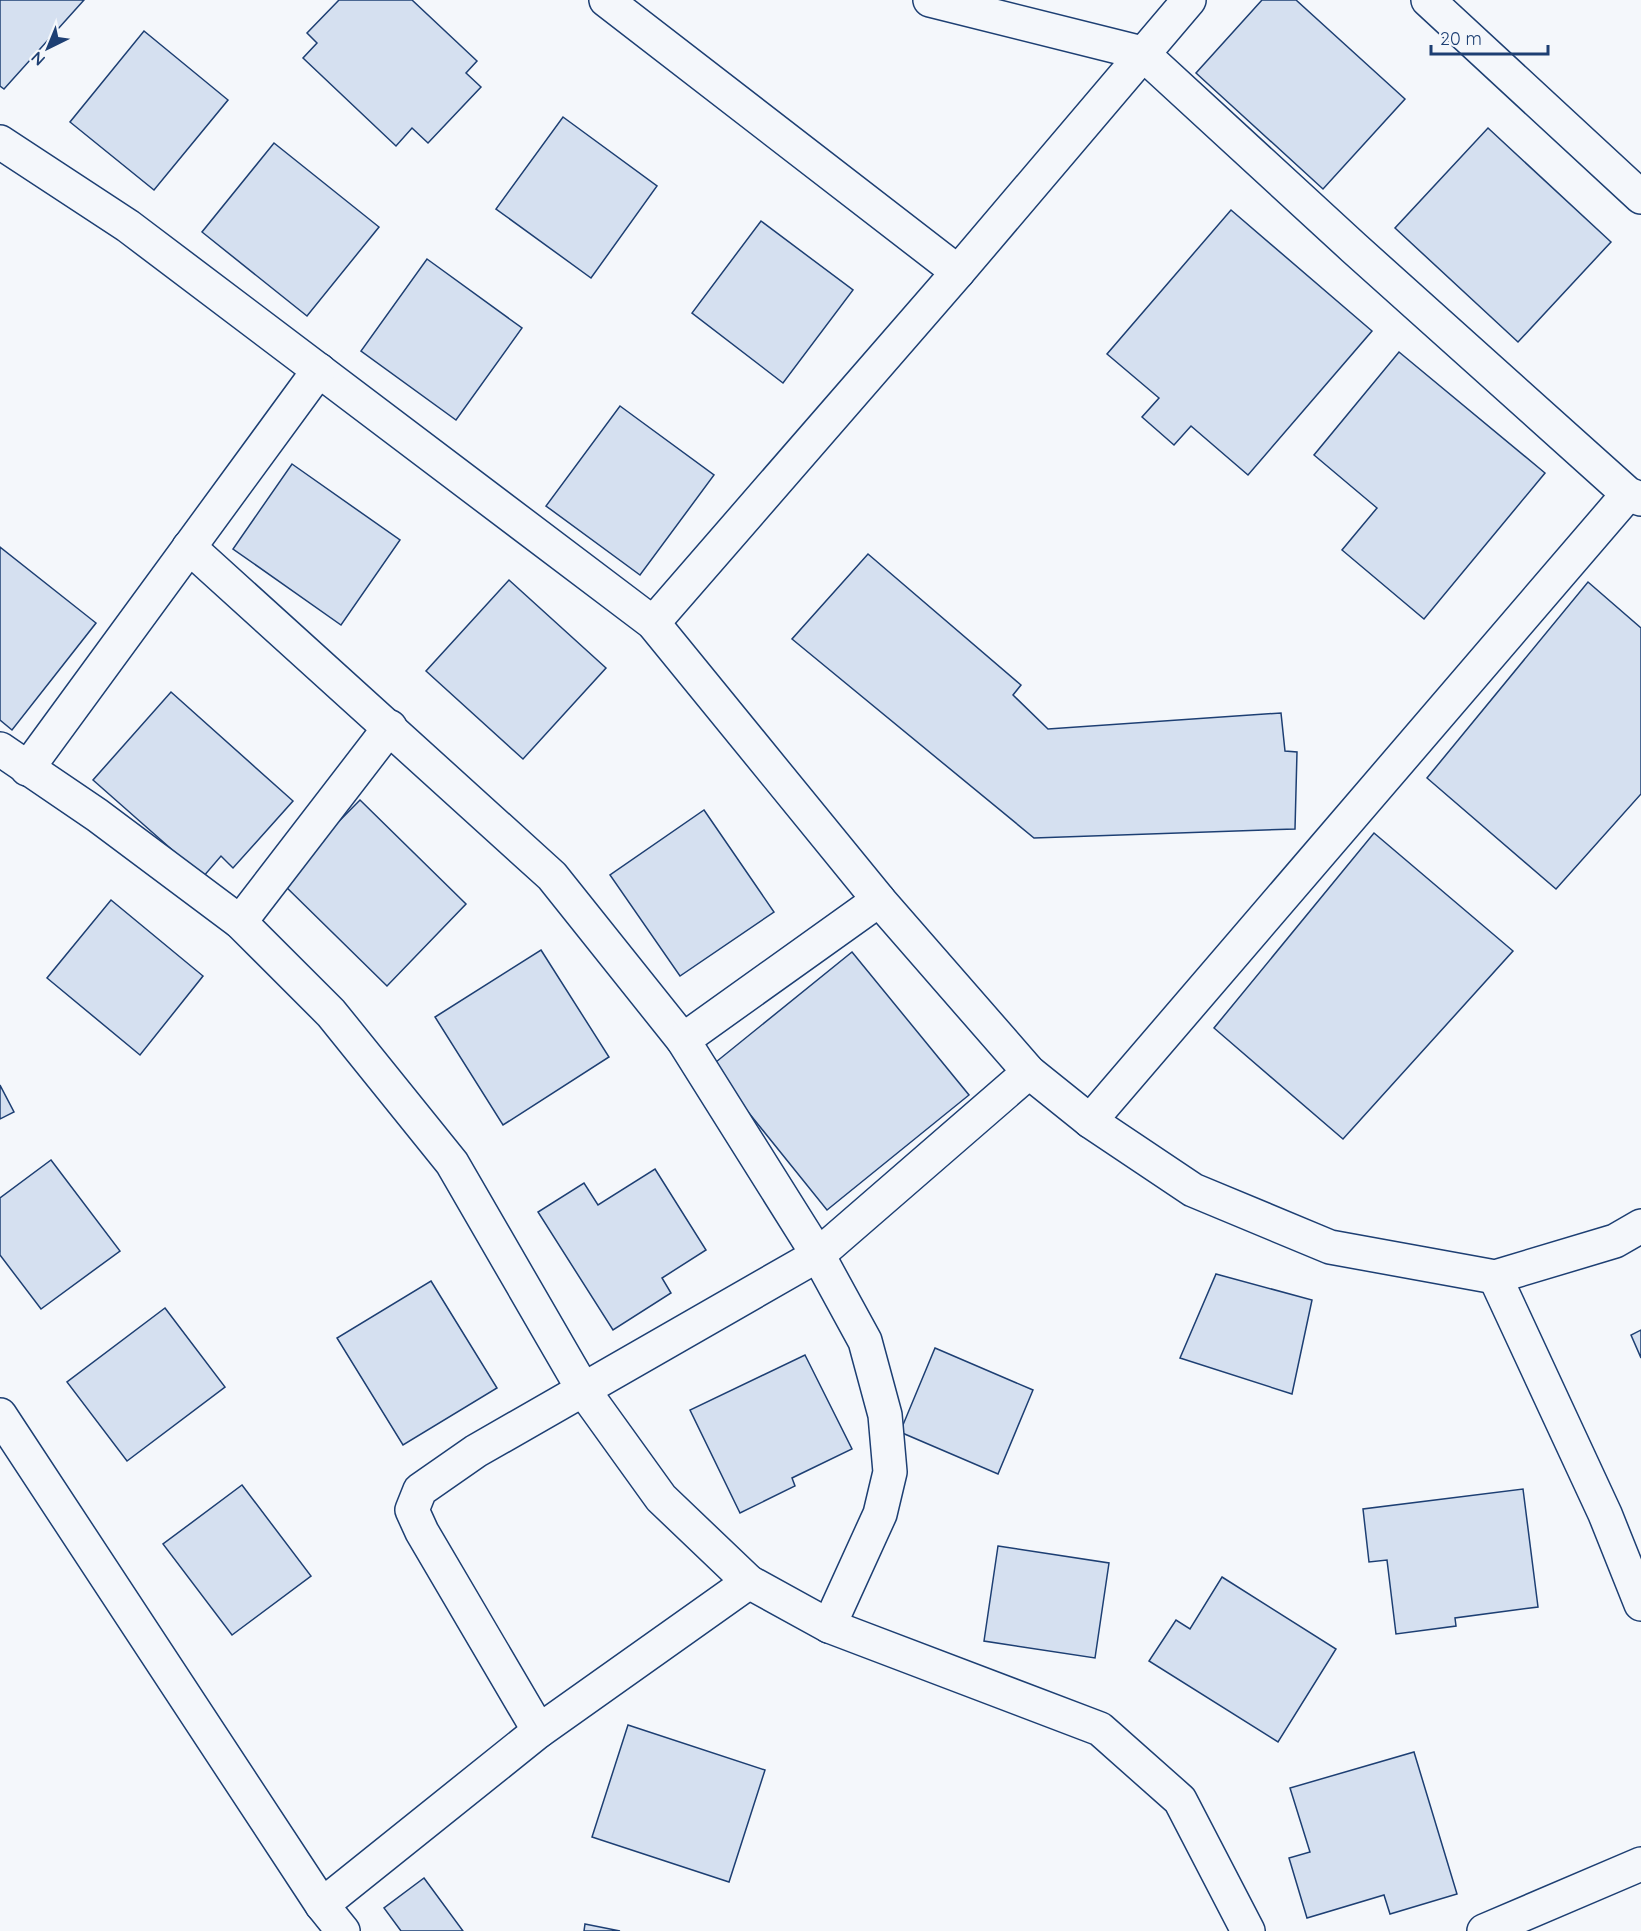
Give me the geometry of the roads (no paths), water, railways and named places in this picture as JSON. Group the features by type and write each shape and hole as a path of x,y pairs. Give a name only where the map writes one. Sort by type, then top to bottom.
{"street":[{"path":"606,0 958,272"},
{"path":"930,0 1142,53 1354,248 1634,497 1090,1121"},
{"path":"654,623 958,272 1189,0"},
{"path":"1428,0 1641,196"},
{"path":"0,142 128,226 654,623 879,900 1029,1072 1090,1121 1193,1190 1330,1247 1495,1277 1615,1241 1641,1226"},
{"path":"27,769 319,370"},
{"path":"189,548 390,727 552,876 683,1040 818,1255 865,1341 885,1415 890,1472 880,1514 829,1626"},
{"path":"240,922 390,727"},
{"path":"0,749 97,816 240,922 331,1013 452,1163 584,1391 661,1498 749,1582 829,1626 1101,1729 1180,1800 1248,1931"},
{"path":"683,1040 879,900"},
{"path":"539,1731 422,1532 412,1510 420,1490 457,1464 818,1255 1029,1072"},
{"path":"1495,1277 1605,1514 1641,1604"},
{"path":"0,1415 322,1905 343,1931"},
{"path":"322,1905 539,1731 749,1582"},
{"path":"1484,1931 1641,1864"}]}
